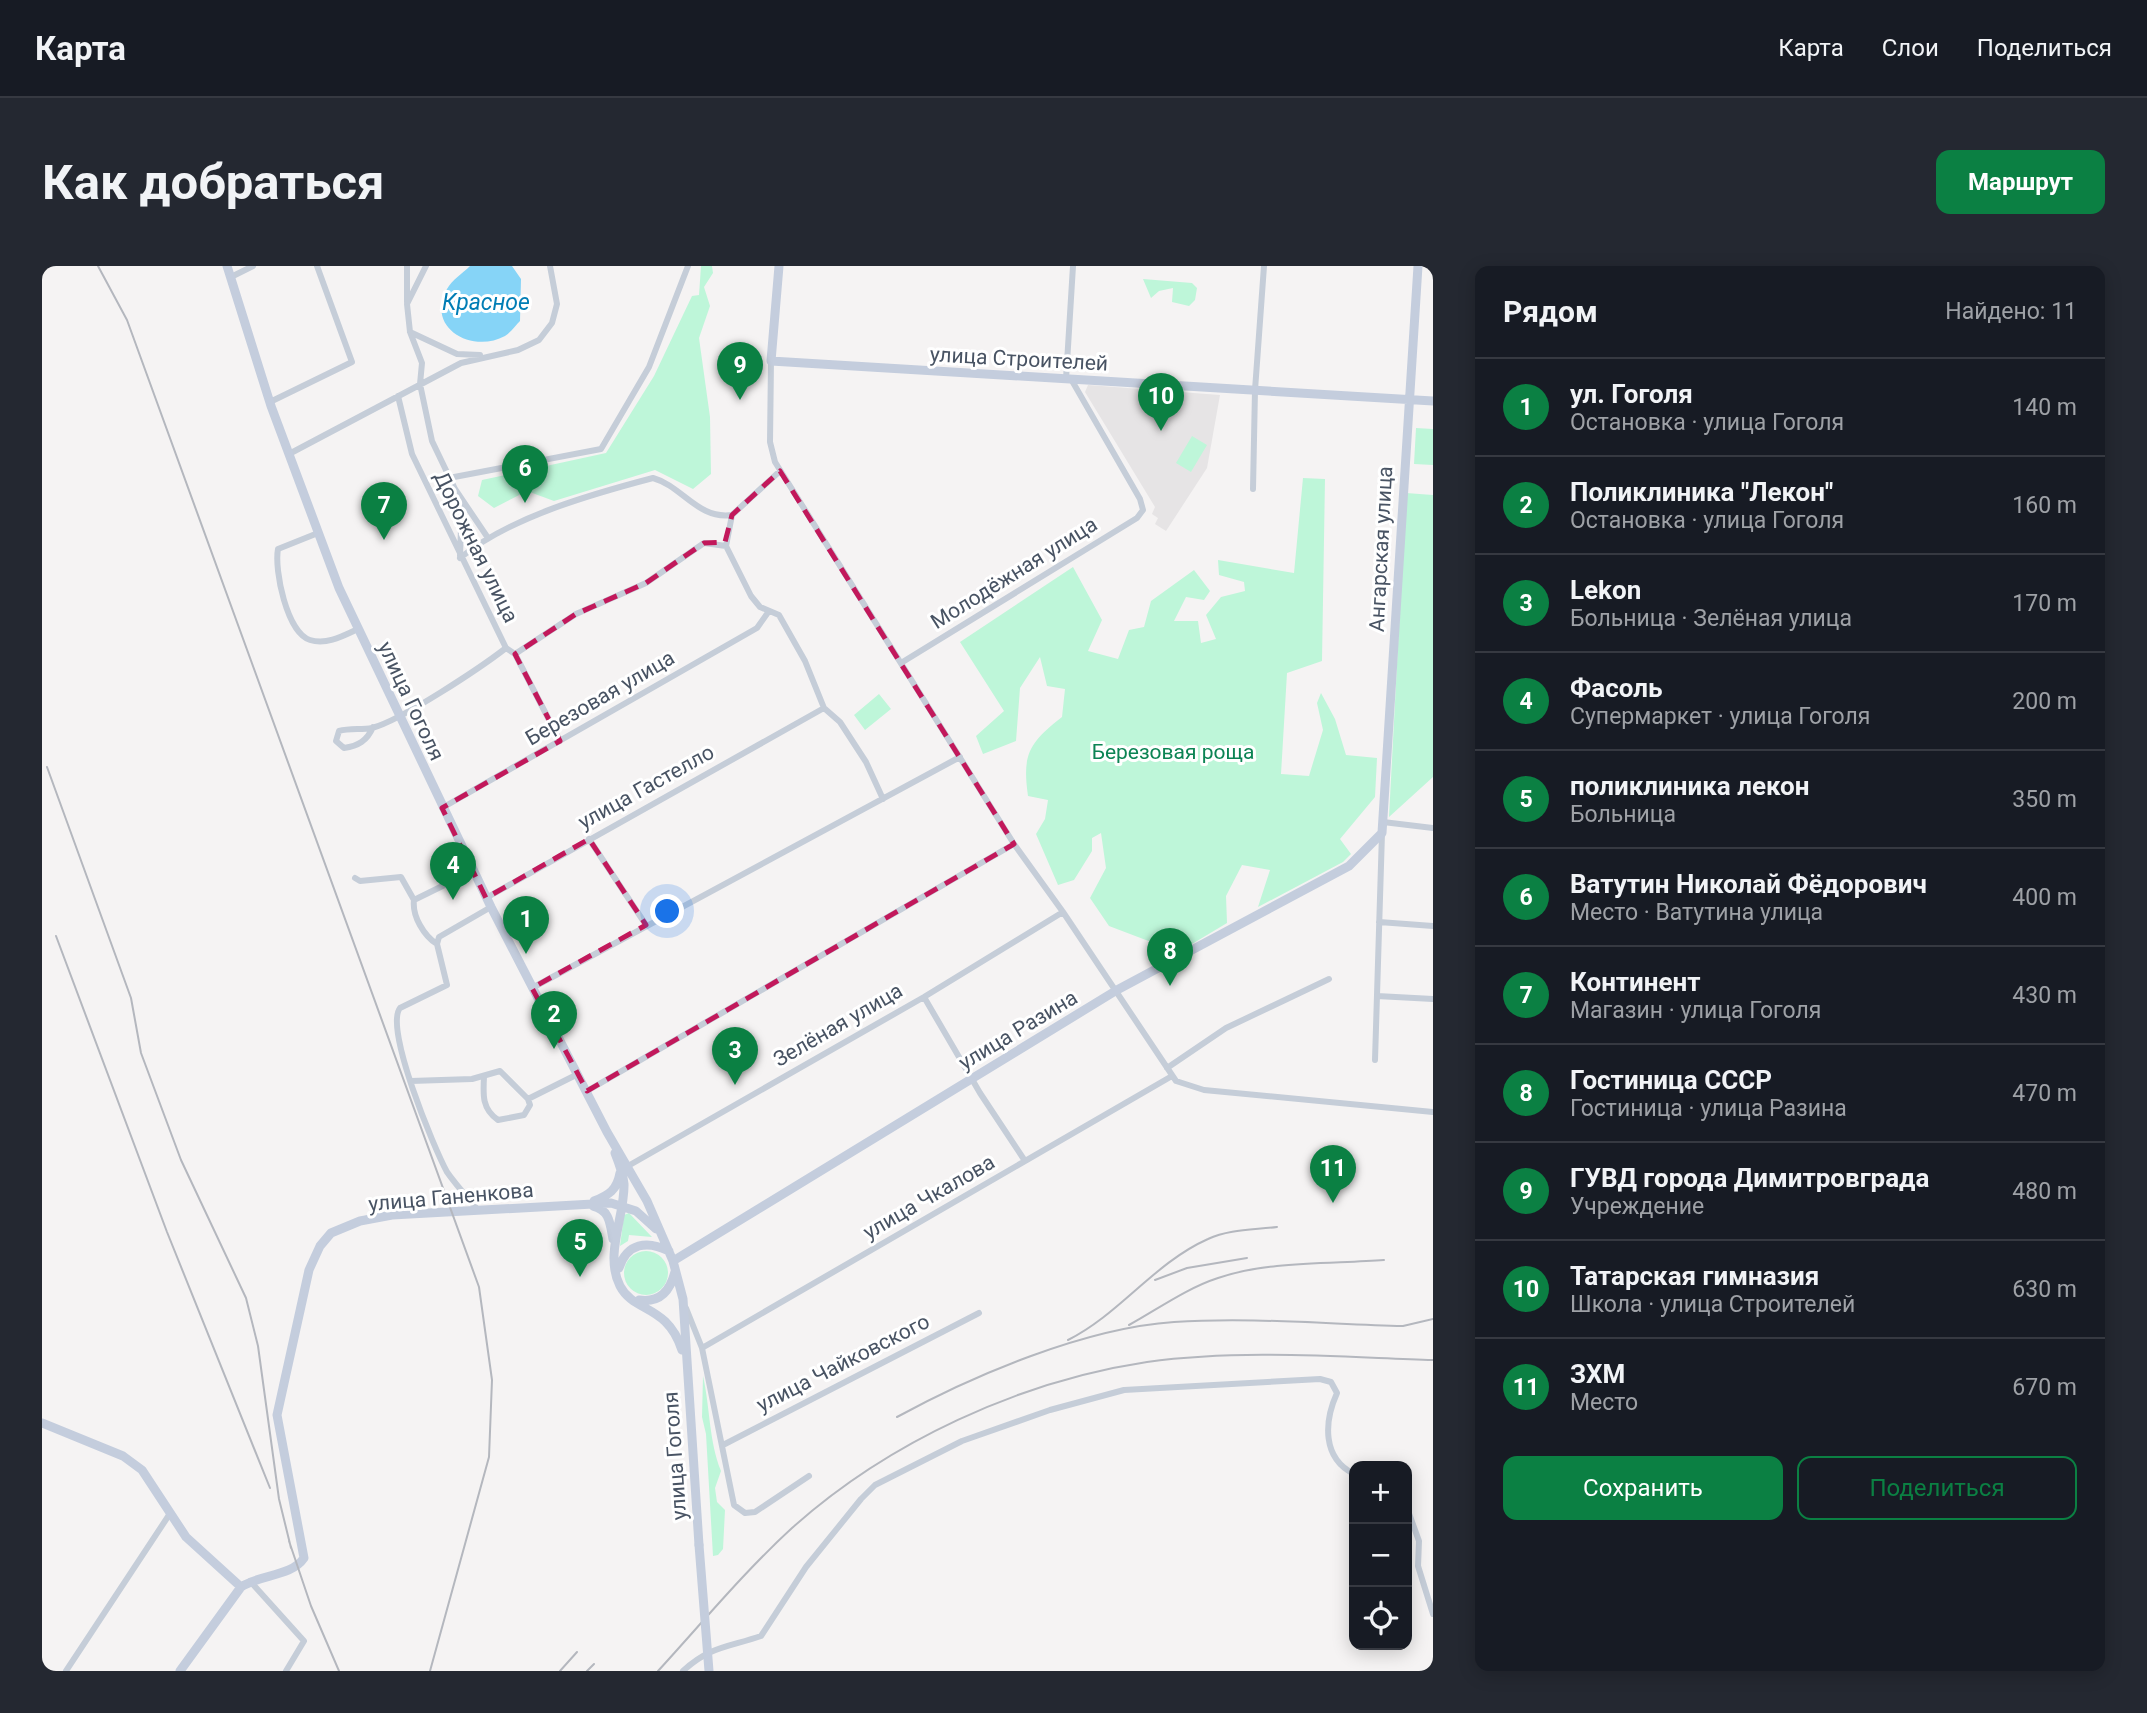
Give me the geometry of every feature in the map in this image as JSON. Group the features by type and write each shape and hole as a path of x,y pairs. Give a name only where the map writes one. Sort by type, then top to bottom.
{"street":[{"name":"улица Гоголя","path":"227,266 270,402 318,533 358,629 473,871 673,1261 683,1300 709,1671"},
{"path":"231,277 253,266"},
{"path":"270,402 352,362 317,266"},
{"path":"407,266 410,332 422,363 420,384 432,441 462,501 488,538"},
{"path":"407,303 426,266"},
{"path":"289,454 461,363 518,350 539,340 552,323 557,304 550,266"},
{"path":"449,478 601,449 649,367 688,266"},
{"path":"779,266 771,362 770,442 775,462 1014,845 1117,990 1172,1076 1176,1081 1204,1090 1433,1112"},
{"path":"1069,379 1073,266"},
{"path":"1253,489 1255,390 1264,266"},
{"name":"Ангарская улица","path":"1382,833 1418,266"},
{"path":"410,332 457,354 489,355"},
{"name":"улица Строителей","path":"771,362 1433,401"},
{"name":"Молодёжная улица","path":"901,663 1137,518 1143,510 1140,499 1069,379"},
{"name":"Дорожная улица","path":"398,396 412,454 460,558 506,648 515,654 560,740"},
{"path":"780,471 732,515 726,546 751,596 769,611 779,615 805,661 824,708 840,722 866,762 883,799"},
{"path":"460,558 488,538 555,508 653,478 667,482 692,504 705,511 732,515"},
{"path":"460,558 462,501"},
{"path":"318,533 278,549 276,560 288,611 298,632 310,640 336,640 358,629"},
{"path":"515,654 576,614 646,583 705,542 726,546"},
{"name":"Березовая улица","path":"442,808 757,628 769,611"},
{"path":"373,727 360,744 344,748 336,741 339,732 373,727 398,715 486,664 506,648"},
{"name":"улица Гастелло","path":"437,944 439,937 589,839 824,708"},
{"path":"532,988 960,757"},
{"path":"1383,822 1433,828"},
{"path":"1375,1060 1382,833"},
{"name":"улица Разина","path":"673,1261 1117,990 1349,866 1382,833"},
{"path":"589,839 646,925"},
{"path":"587,1091 1014,845"},
{"path":"414,900 473,871"},
{"path":"355,878 360,881 401,877 414,900 416,917 430,939 437,944 447,985 397,1013 396,1024 411,1081 436,1150 449,1174 478,1210"},
{"name":"Зелёная улица","path":"624,1167 924,997 1063,912"},
{"path":"1379,922 1433,926"},
{"path":"1167,1068 1226,1028 1329,979"},
{"path":"1377,996 1433,999"},
{"path":"924,997 972,1079 1025,1161"},
{"path":"411,1081 484,1077 500,1071 528,1099 530,1105 524,1115 498,1120 488,1113 484,1077"},
{"path":"528,1099 578,1074"},
{"name":"улица Чкалова","path":"702,1348 1172,1076"},
{"path":"585,1205 610,1194 616,1187 624,1167"},
{"path":"616,1266 624,1167"},
{"path":"585,1205 597,1206 609,1217 620,1284 632,1298 668,1321 677,1334 686,1364"},
{"name":"улица Ганенкова","path":"180,1671 240,1587 250,1581 298,1567 304,1558 277,1415 309,1270 320,1245 331,1233 360,1222 392,1215 585,1205 622,1206"},
{"path":"622,1206 646,1217 664,1239"},
{"path":"620,1284 619,1267 630,1249 649,1243 673,1261 669,1289 660,1297 641,1301 632,1298"},
{"path":"683,1300 702,1348 734,1505 746,1513 771,1503 808,1476"},
{"name":"улица Чайковского","path":"723,1445 979,1312"},
{"path":"683,1671 699,1657 720,1646 761,1636 806,1567 875,1485 962,1441 1050,1410 1124,1390 1320,1379 1331,1382 1337,1393 1329,1426 1328,1446 1332,1457 1349,1470"},
{"path":"42,1423 123,1456 142,1470 162,1496 169,1515 186,1537 240,1587"},
{"path":"66,1671 169,1515"},
{"path":"1412,1522 1419,1541 1418,1566 1433,1614"},
{"path":"250,1581 304,1641 286,1671"}],"highlighted area":[{"path":"780,471 1014,844 587,1091 532,988 646,925 589,839 486,898 442,808 560,741 515,654 576,614 646,583 704,543 725,542 732,515"}],"shaded area":[{"path":"1088,385 1220,395 1207,468 1166,531 1155,524 1158,518 1152,514 1155,507 1085,392"}],"green space":[{"path":"701,266 712,266 713,273 704,287 710,306 699,338 710,417 711,474 693,489 655,470 554,501 527,491 494,508 478,496 482,480 606,453 654,376 692,296 699,295"},
{"path":"1143,279 1192,283 1197,288 1195,300 1189,306 1172,302 1173,288 1159,291 1151,298"},
{"path":"1416,428 1433,429 1433,465 1414,464"},
{"path":"1192,436 1207,445 1191,472 1176,463"},
{"name":"Березовая роща","path":"1303,478 1325,479 1322,661 1287,673 1281,774 1309,776 1323,730 1317,703 1321,693 1335,719 1346,755 1377,758 1375,797 1340,839 1351,854 1343,862 1258,907 1270,870 1242,865 1226,896 1227,923 1192,944 1159,945 1109,926 1090,898 1106,868 1101,833 1092,838 1092,851 1074,880 1058,885 1036,834 1045,819 1048,800 1028,796 1027,759 1035,742 1062,717 1065,689 1047,686 1040,657 1020,688 1016,741 983,754 976,736 1004,711 960,642 1073,567 1102,620 1088,651 1118,659 1129,630 1144,627 1151,601 1194,570 1210,591 1204,600 1186,597 1174,621 1198,621 1201,643 1216,639 1206,615 1221,597 1245,591 1244,582 1219,575 1218,560 1294,573"},
{"path":"1406,493 1433,495 1433,777 1389,817"},
{"path":"879,694 891,709 865,730 854,715"},
{"path":"629,1213 652,1237 629,1235 628,1241 620,1246 624,1215"},
{"path":"646,1251 662,1257 668,1273 662,1289 646,1295 630,1289 624,1273 630,1257"},
{"path":"703,1376 714,1448 721,1471 715,1488 717,1502 725,1510 723,1549 713,1556 706,1434 702,1417"}],"water":[{"name":"Красное","path":"470,266 512,266 521,279 520,321 505,336 479,342 455,334 447,326 442,315 442,303 447,289"}],"railway":[{"path":"98,266 127,320 479,1287 492,1380 489,1457 430,1671"},
{"path":"47,767 131,998 141,1053 181,1160 246,1298 258,1346 279,1499 291,1548"},
{"path":"56,936 167,1232 270,1488"},
{"path":"1068,1340 1104,1317 1189,1249 1224,1233 1277,1227"},
{"path":"1155,1280 1187,1268 1247,1258"},
{"path":"1129,1325 1195,1287 1237,1273 1300,1264 1384,1260"},
{"path":"897,1417 960,1385 1031,1356 1104,1333 1140,1326 1231,1320 1403,1326 1433,1319"},
{"path":"658,1671 757,1562 792,1528 830,1497 870,1468 913,1443 1004,1400 1099,1371 1183,1358 1290,1355 1433,1360"},
{"path":"289,1541 311,1606 339,1671"},
{"path":"560,1671 577,1652"},
{"path":"587,1671 594,1664"}],"place":[{"name":"ГУВД города Димитровграда","path":"740,400"},
{"name":"Татарская гимназия","path":"1161,431"},
{"name":"Ватутин Николай Фёдорович","path":"525,503"},
{"name":"Континент","path":"384,540"},
{"name":"Фасоль","path":"453,900"},
{"name":"ул. Гоголя","path":"526,954"},
{"name":"Гостиница СССР","path":"1170,986"},
{"name":"Поликлиника \"Лекон\"","path":"554,1049"},
{"name":"Lekon","path":"735,1085"},
{"name":"ЗХМ","path":"1333,1203"},
{"name":"поликлиника лекон","path":"580,1277"}]}
